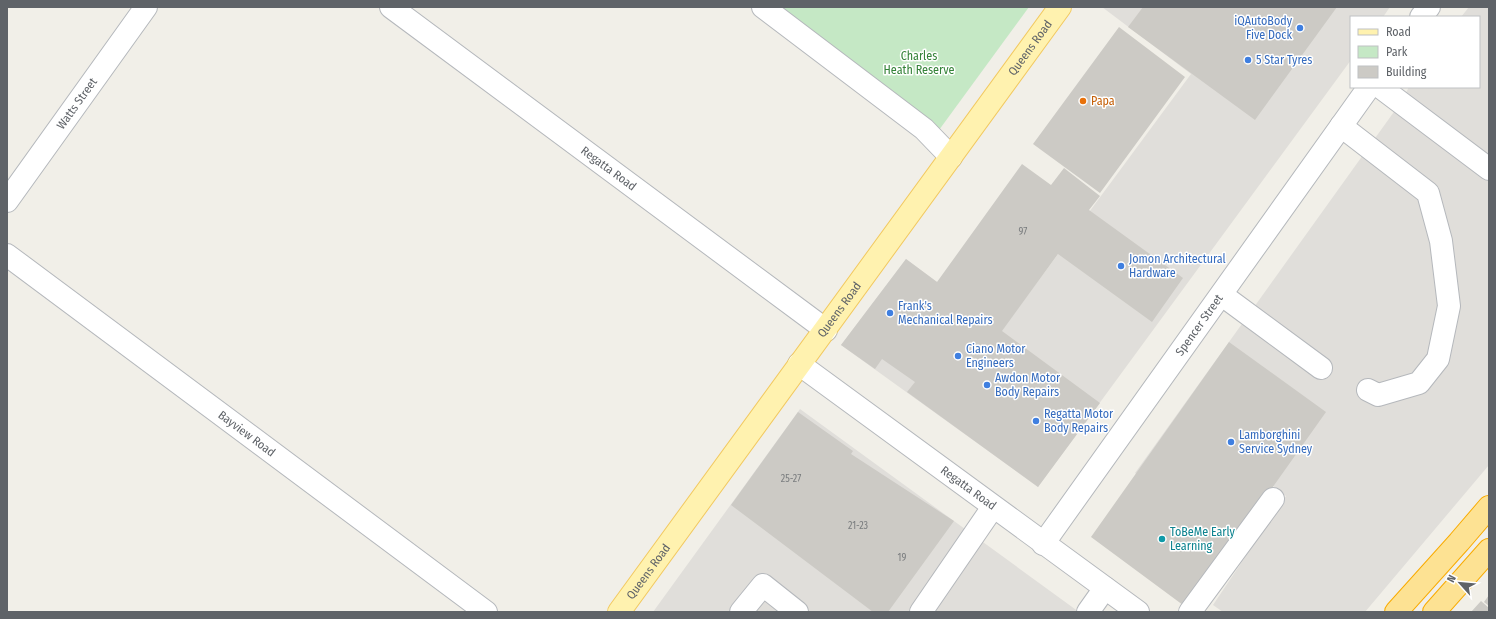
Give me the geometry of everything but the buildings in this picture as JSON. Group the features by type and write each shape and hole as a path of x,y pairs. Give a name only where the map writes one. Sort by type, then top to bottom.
{"highway":[{"path":"1396,612 1460,542 1489,507"},
{"path":"1434,612 1489,550"}],"main road":[{"name":"Queens Road","path":"619,612 1060,7"}],"street":[{"name":"Watts Street","path":"7,201 146,7"},
{"name":"Regatta Road","path":"391,7 826,330"},
{"path":"763,7 924,129 951,157"},
{"path":"1422,16 1429,7"},
{"name":"Spencer Street","path":"1043,544 1368,88"},
{"path":"1381,88 1489,169"},
{"path":"1341,126 1428,193 1441,241 1449,306 1438,359 1419,383 1378,395 1368,390"},
{"name":"Bayview Road","path":"7,255 486,612"},
{"path":"1222,295 1322,368"},
{"name":"Regatta Road","path":"799,364 1043,544 1138,612"},
{"path":"1190,612 1273,499"},
{"path":"921,612 997,510"},
{"path":"936,612 997,510"},
{"path":"741,612 763,585 797,612"},
{"path":"1088,612 1105,588"}],"shaded area":[{"path":"1102,7 1390,7 1384,16 1350,16 1350,61 1038,487 841,345 906,259 1002,330 1191,74"},
{"path":"1469,7 1489,7 1489,465 1365,612 1223,612 1213,605 1286,496 1273,486 1233,542 1135,473 1401,102 1408,88 1480,88 1480,16 1462,16"},
{"path":"800,409 1079,612 653,612"}],"green space":[{"name":"Charles Heath Reserve","path":"751,7 1029,7 931,141"}],"place":[{"name":"iQAutoBody Five Dock","path":"1300,28"},
{"name":"5 Star Tyres","path":"1248,60"},
{"name":"Papa","path":"1083,101"},
{"name":"Jomon Architectural Hardware","path":"1121,266"},
{"name":"Frank's Mechanical Repairs","path":"890,313"},
{"name":"Ciano Motor Engineers","path":"958,356"},
{"name":"Awdon Motor Body Repairs","path":"987,385"},
{"name":"Regatta Motor Body Repairs","path":"1036,421"},
{"name":"Lamborghini Service Sydney","path":"1231,442"},
{"name":"ToBeMe Early Learning","path":"1162,539"}]}
